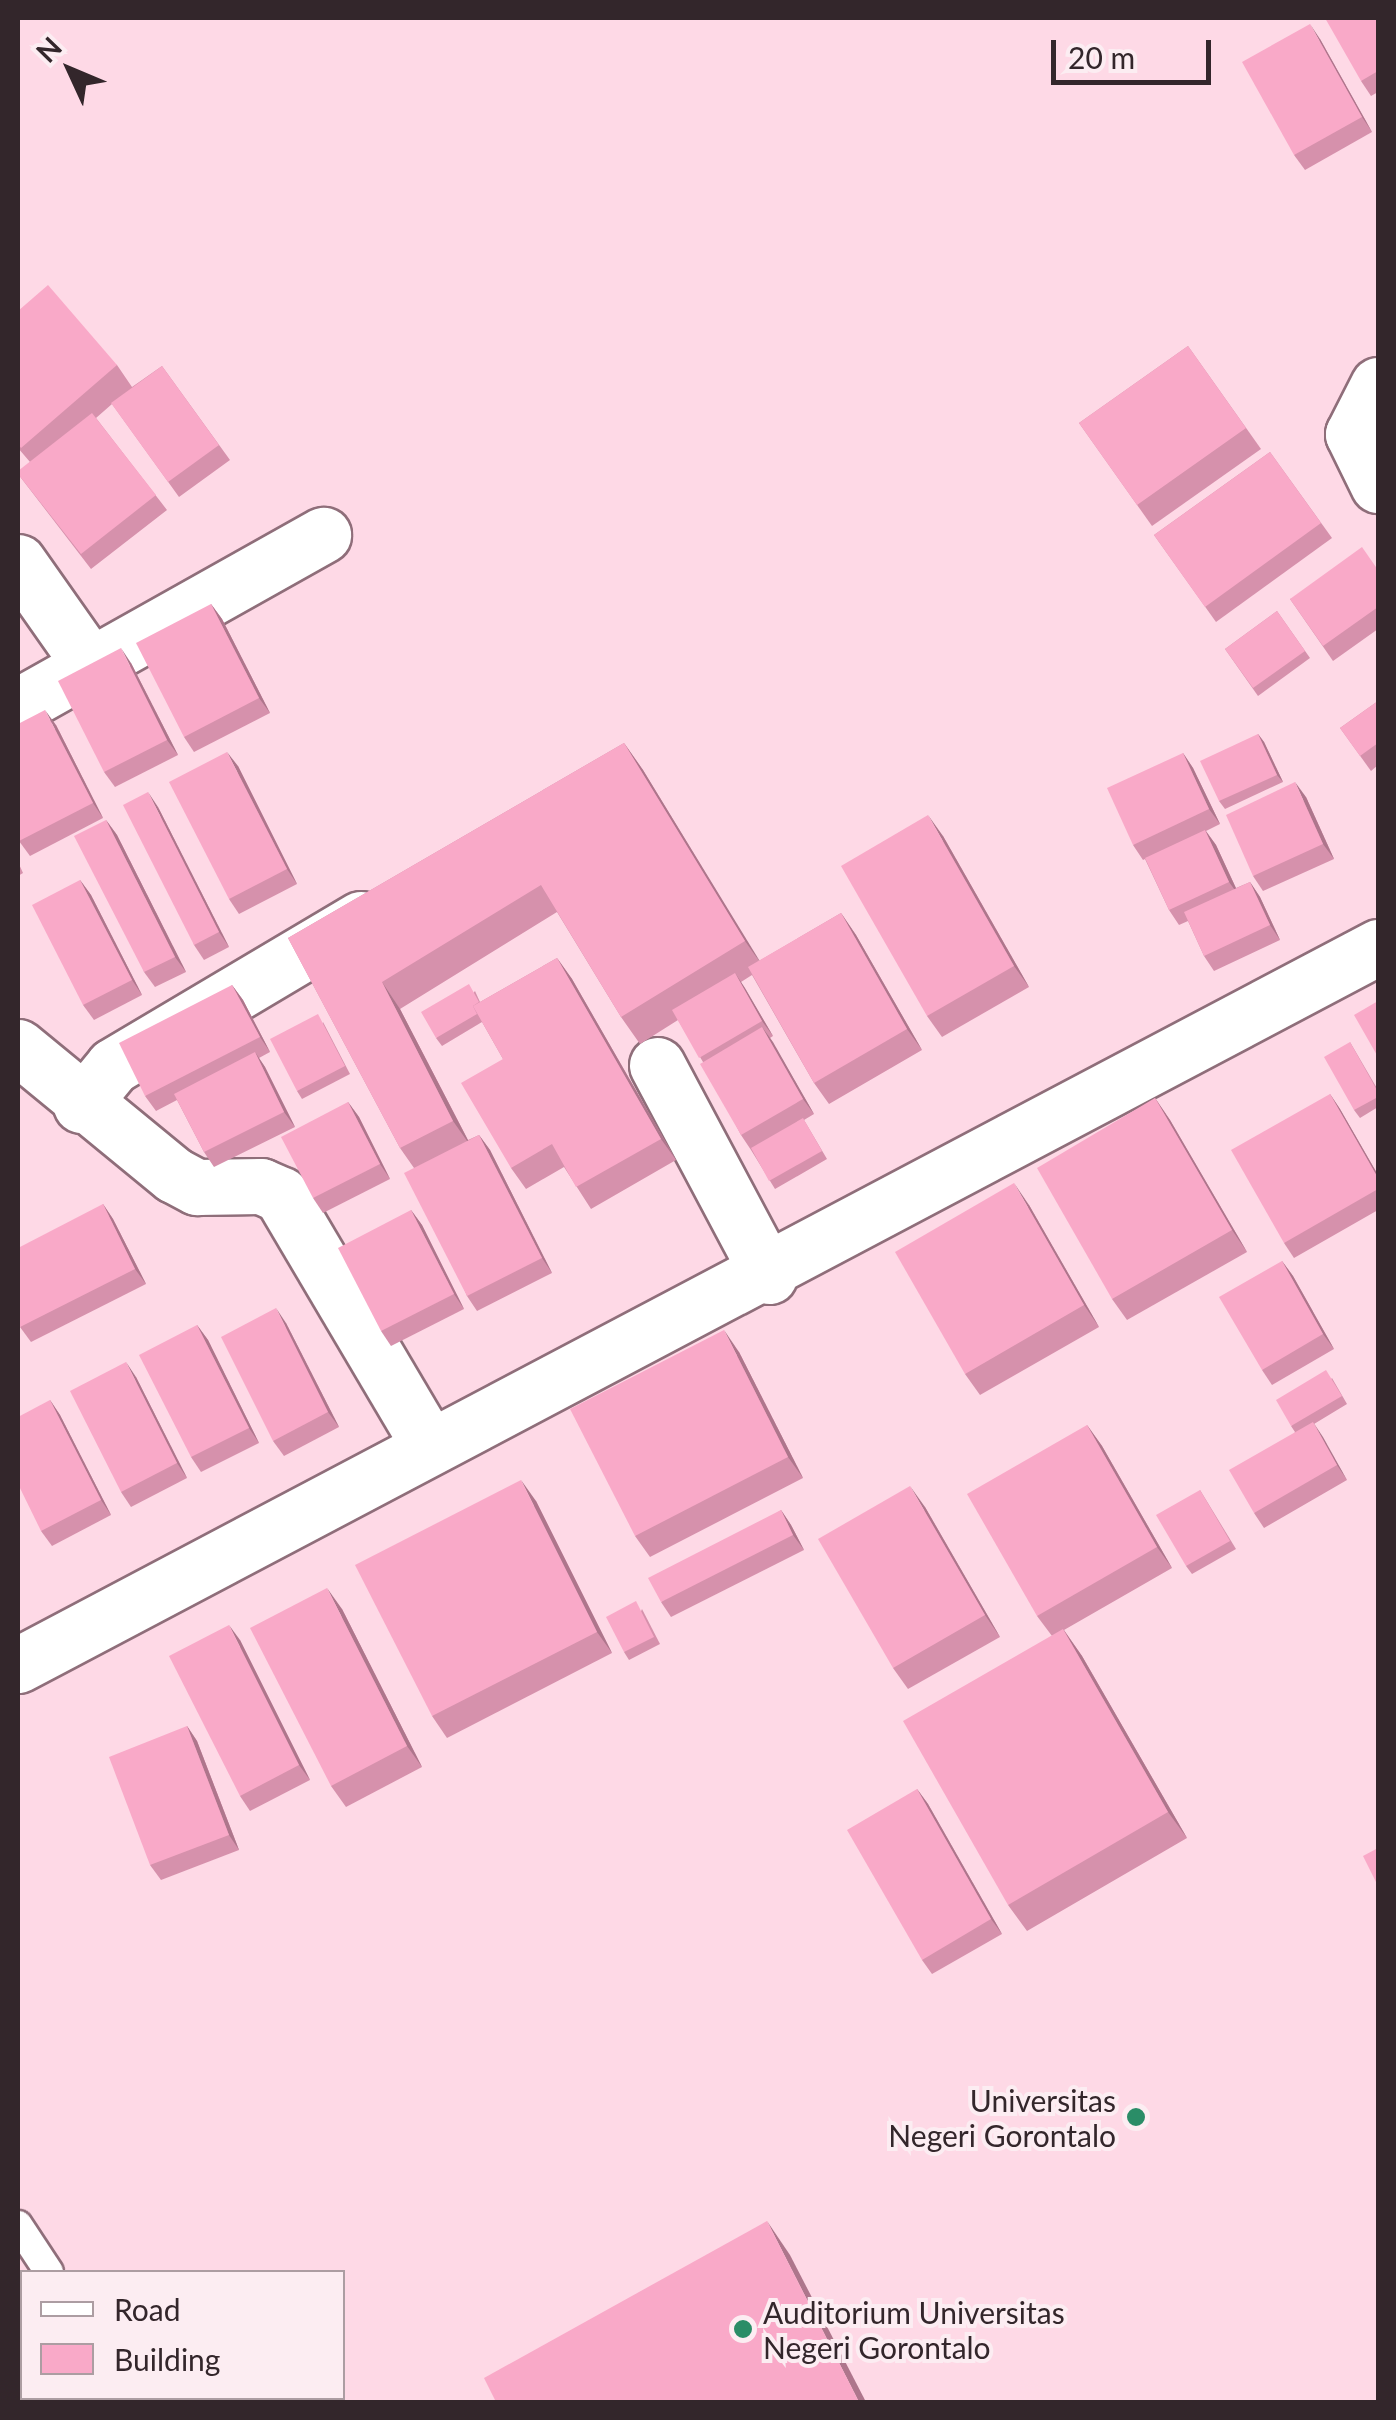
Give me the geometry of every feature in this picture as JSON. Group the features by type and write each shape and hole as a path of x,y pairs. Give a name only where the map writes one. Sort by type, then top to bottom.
{"street":[{"path":"1378,385 1353,434 1378,485"},
{"path":"18,706 88,663 323,535"},
{"path":"18,562 88,663"},
{"path":"81,1106 113,1066 414,888"},
{"path":"18,1665 429,1445 769,1276 1378,948"},
{"path":"18,1047 81,1106 198,1187 261,1186 282,1195 429,1445"},
{"path":"657,1065 769,1276"}],"lane":[{"path":"18,2225 48,2270"}],"building":[{"path":"1325,18 1378,18 1378,71 1361,81"},
{"path":"1310,24 1362,117 1294,155 1242,62"},
{"path":"48,285 117,365 21,448 18,311"},
{"path":"1188,346 1246,428 1137,505 1079,423"},
{"path":"162,366 219,445 168,482 111,403"},
{"path":"92,413 156,495 81,554 18,471"},
{"path":"1270,452 1321,523 1205,607 1154,535"},
{"path":"1362,547 1378,570 1378,607 1323,646 1290,599"},
{"path":"211,604 259,698 184,737 136,643"},
{"path":"1277,611 1305,651 1253,688 1225,649"},
{"path":"121,648 167,740 104,772 58,681"},
{"path":"1378,701 1378,743 1360,756 1340,728"},
{"path":"45,710 93,803 19,841 18,724"},
{"path":"1258,734 1277,775 1219,801 1200,761"},
{"path":"624,743 745,941 621,1017 541,885 382,982 453,1121 400,1148 288,938"},
{"path":"227,752 287,869 229,899 169,782"},
{"path":"1183,753 1209,809 1133,845 1107,788"},
{"path":"1295,782 1323,844 1253,876 1226,815"},
{"path":"148,792 219,932 194,945 123,805"},
{"path":"928,815 1014,966 927,1016 841,866"},
{"path":"106,820 175,957 144,972 74,836"},
{"path":"1205,830 1229,882 1169,910 1145,858"},
{"path":"80,880 132,980 83,1005 32,905"},
{"path":"1250,882 1270,925 1204,956 1184,912"},
{"path":"841,913 907,1029 814,1083 748,967"},
{"path":"557,958 661,1139 576,1187 552,1144 511,1168 461,1083 503,1059 473,1006"},
{"path":"735,973 762,1021 699,1058 672,1010"},
{"path":"469,984 479,1002 473,1006 477,1014 436,1038 421,1012"},
{"path":"232,985 260,1037 145,1096 119,1043"},
{"path":"1378,1001 1378,1057 1354,1015"},
{"path":"318,1014 345,1066 297,1091 270,1039"},
{"path":"762,1027 803,1099 741,1135 700,1064"},
{"path":"1350,1042 1378,1092 1378,1097 1354,1110 1324,1057"},
{"path":"255,1052 284,1112 204,1152 174,1094"},
{"path":"1330,1094 1378,1178 1378,1189 1284,1243 1231,1150"},
{"path":"1155,1098 1232,1230 1112,1299 1037,1168"},
{"path":"348,1102 380,1164 313,1198 281,1137"},
{"path":"803,1118 822,1151 769,1181 751,1148"},
{"path":"479,1135 542,1258 467,1296 404,1173"},
{"path":"1014,1183 1084,1305 965,1374 895,1252"},
{"path":"103,1204 135,1269 20,1327 18,1248"},
{"path":"411,1210 454,1294 381,1331 338,1248"},
{"path":"1282,1261 1323,1334 1262,1370 1219,1297"},
{"path":"276,1308 328,1412 273,1441 221,1337"},
{"path":"197,1325 249,1428 191,1457 139,1355"},
{"path":"724,1330 788,1457 635,1536 570,1409"},
{"path":"126,1362 177,1463 121,1492 70,1391"},
{"path":"1326,1370 1342,1396 1291,1426 1276,1400"},
{"path":"50,1400 101,1500 41,1531 18,1484 18,1417"},
{"path":"1313,1422 1337,1465 1254,1513 1229,1470"},
{"path":"1087,1425 1157,1547 1037,1616 967,1494"},
{"path":"521,1480 597,1632 432,1716 355,1565"},
{"path":"910,1486 985,1615 893,1668 818,1539"},
{"path":"1200,1490 1230,1541 1186,1566 1156,1515"},
{"path":"781,1510 793,1535 661,1602 648,1578"},
{"path":"327,1588 407,1746 331,1786 250,1628"},
{"path":"636,1601 654,1637 624,1652 606,1617"},
{"path":"229,1625 299,1765 240,1796 169,1656"},
{"path":"1063,1629 1168,1812 1008,1905 903,1721"},
{"path":"187,1726 229,1835 150,1865 109,1757"},
{"path":"917,1789 991,1919 922,1960 847,1830"},
{"path":"1378,1848 1378,1886 1363,1856"},
{"name":"Auditorium Universitas Negeri Gorontalo","path":"767,2221 859,2402 496,2402 484,2378"},
{"path":"326,2400 328,2402 280,2402"}],"place":[{"name":"Universitas Negeri Gorontalo","path":"1136,2117"},
{"name":"Auditorium Universitas Negeri Gorontalo","path":"743,2329"}]}
